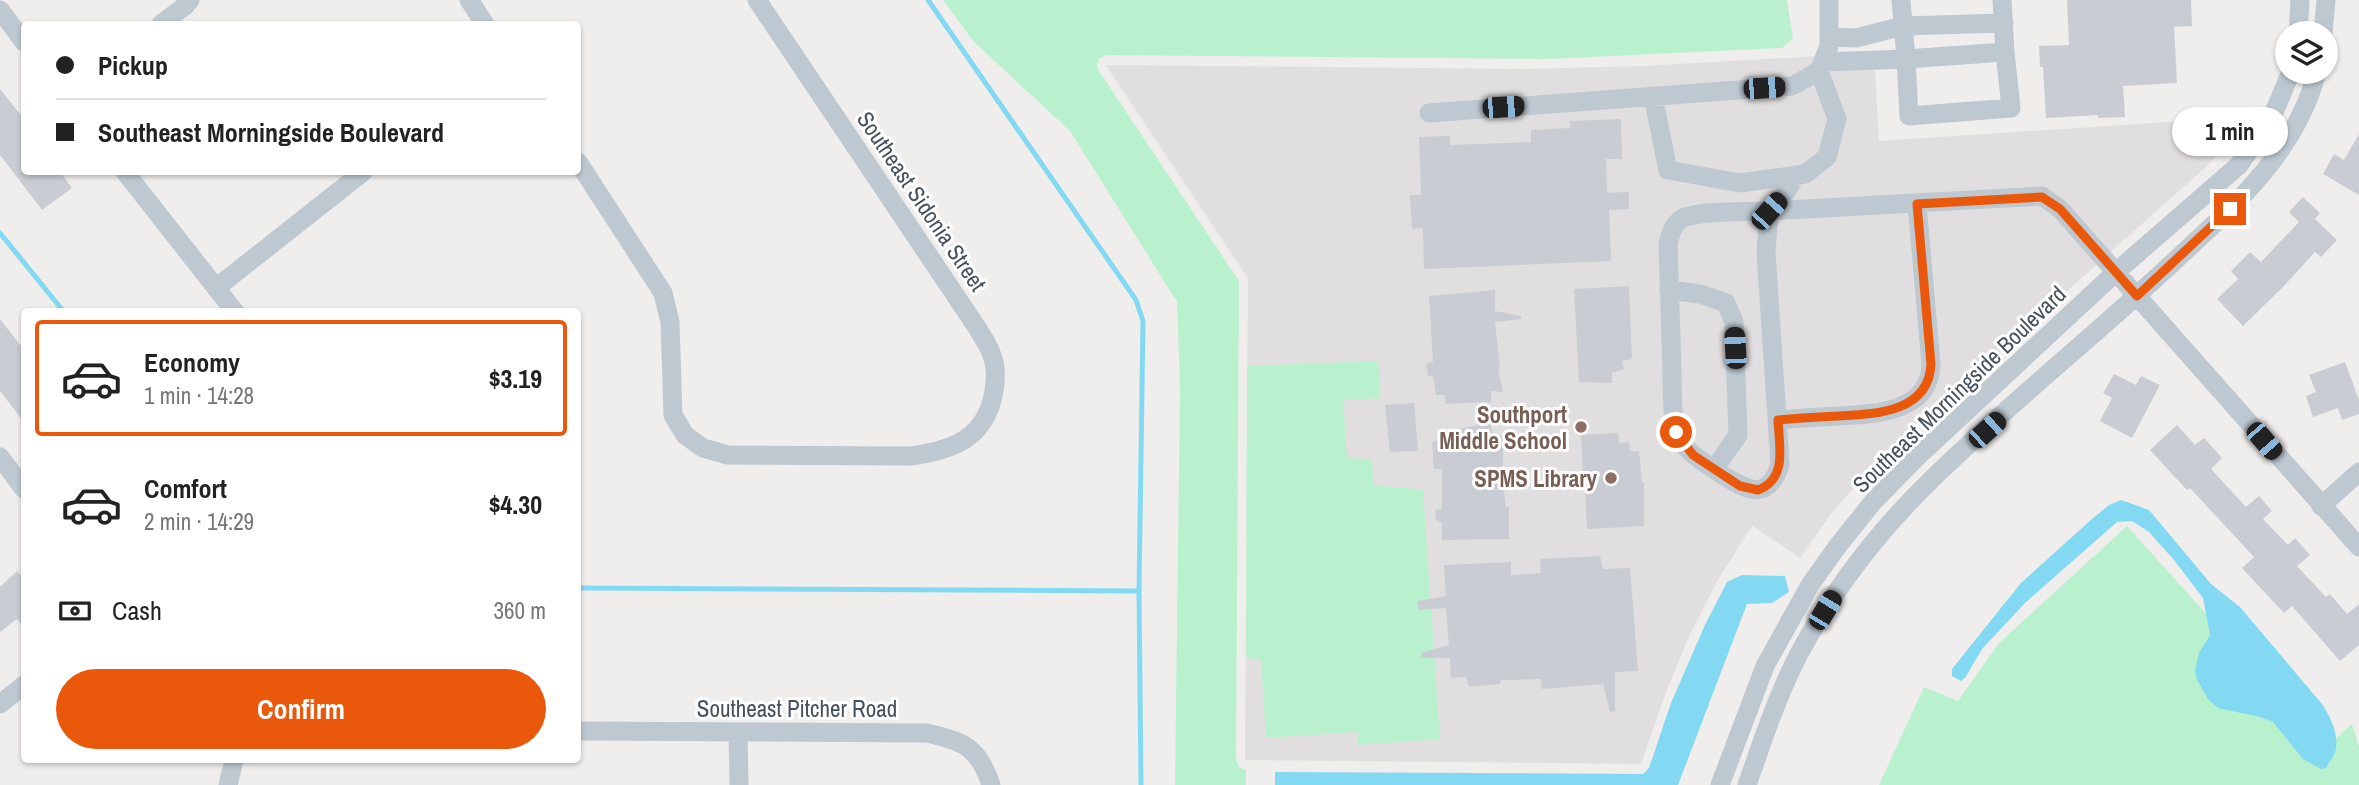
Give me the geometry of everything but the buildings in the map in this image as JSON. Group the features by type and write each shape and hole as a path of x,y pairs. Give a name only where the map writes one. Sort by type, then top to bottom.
{"street":[{"path":"165,21 190,0"},
{"path":"469,0 483,21"},
{"name":"Southeast Sidonia Street","path":"581,167 663,293 670,322 673,415 685,435 703,448 728,455 911,456 942,452 969,438 983,421 992,402 996,378 992,355 970,317 757,0"},
{"path":"1653,96 1668,170 1740,183 1805,174 1827,157 1836,119 1821,66 1829,46 1829,0"},
{"path":"1901,0 1909,116 2011,108 2002,0"},
{"path":"2299,21 2300,0"},
{"path":"2324,21 2326,0"},
{"path":"0,10 21,38"},
{"path":"1829,37 1856,38 1903,26 2004,23"},
{"path":"1429,113 1792,86 1821,66 2005,52"},
{"name":"Southeast Morningside Boulevard","path":"1720,785 1754,690 1788,622 1810,585 1873,502 1915,459 2116,272 2239,165 2272,117 2286,84"},
{"name":"Southeast Morningside Boulevard","path":"1747,785 1799,653 1838,589 1893,520 1935,476 2137,296 2245,195 2273,161 2298,123 2312,84"},
{"path":"127,175 232,308"},
{"path":"216,288 359,175"},
{"path":"1796,175 1786,192 1769,211 1766,252 1778,420 1780,464 1777,475 1766,487 1749,490 1714,470 1693,455 1676,432 1668,243 1672,229 1681,219 1693,214 1769,211 1917,204 2042,197 2060,209 2359,548"},
{"path":"1778,420 1881,414 1909,402 1927,383 1931,364 1917,204"},
{"path":"1670,290 1700,294 1726,303 1734,322 1738,435 1714,470"},
{"path":"0,457 21,485"},
{"path":"1915,459 1935,476"},
{"path":"2321,506 2359,472"},
{"path":"0,704 21,687"},
{"path":"1754,690 1780,699"},
{"name":"Southeast Pitcher Road","path":"581,731 927,733 959,740 980,757 991,785"},
{"path":"738,732 739,785"},
{"path":"228,785 233,763"}],"shaded area":[{"name":"Southport Middle School","path":"1874,53 1879,141 2244,117 2236,133 2207,166 1882,456 1831,514 1800,558 1752,526 1719,578 1690,634 1641,764 1245,760 1248,278 1106,65 1524,69 1643,66"}],"green space":[{"path":"943,0 1787,0 1793,39 1782,48 1549,59 1106,55 1099,59 1099,71 1239,281 1236,760 1240,768 1246,770 1246,785 1175,785 1180,387 1177,302 1070,131 974,42"},
{"path":"1378,361 1380,398 1343,400 1347,458 1372,459 1374,485 1423,490 1440,739 1358,745 1357,732 1266,738 1261,659 1246,658 1247,366"},
{"path":"2127,526 2326,747 2352,724 2359,747 2359,785 1879,785 1924,687 1958,701 1999,643"}],"water":[{"path":"2121,500 2149,510 2211,584 2240,607 2322,704 2331,721 2336,740 2335,753 2326,768 2321,769 2303,759 2273,722 2218,708 2208,699 2197,680 2195,670 2199,653 2210,635 2203,598 2149,532 2132,521 2117,522 2025,603 1982,649 1965,678 1961,681 1952,676 1952,669 2021,583 2092,519 2109,505"},
{"path":"1742,575 1785,576 1789,592 1772,603 1747,604 1678,785 1275,785 1275,772 1643,774 1649,768 1671,703 1705,625 1727,582"}],"waterway":[{"path":"928,0 1136,300 1143,321 1139,591 1141,785"},
{"path":"0,233 61,308"},
{"path":"581,588 1139,591"}],"place":[{"name":"Southport Middle School","path":"1581,427"},
{"name":"SPMS Library","path":"1611,478"}],"route":[{"path":"1676,432 1693,455 1740,486 1758,490 1766,487 1777,475 1780,464 1778,420 1881,414 1899,408 1922,391 1931,373 1931,364 1917,204 2042,197 2060,209 2137,296 2230,209"}]}
